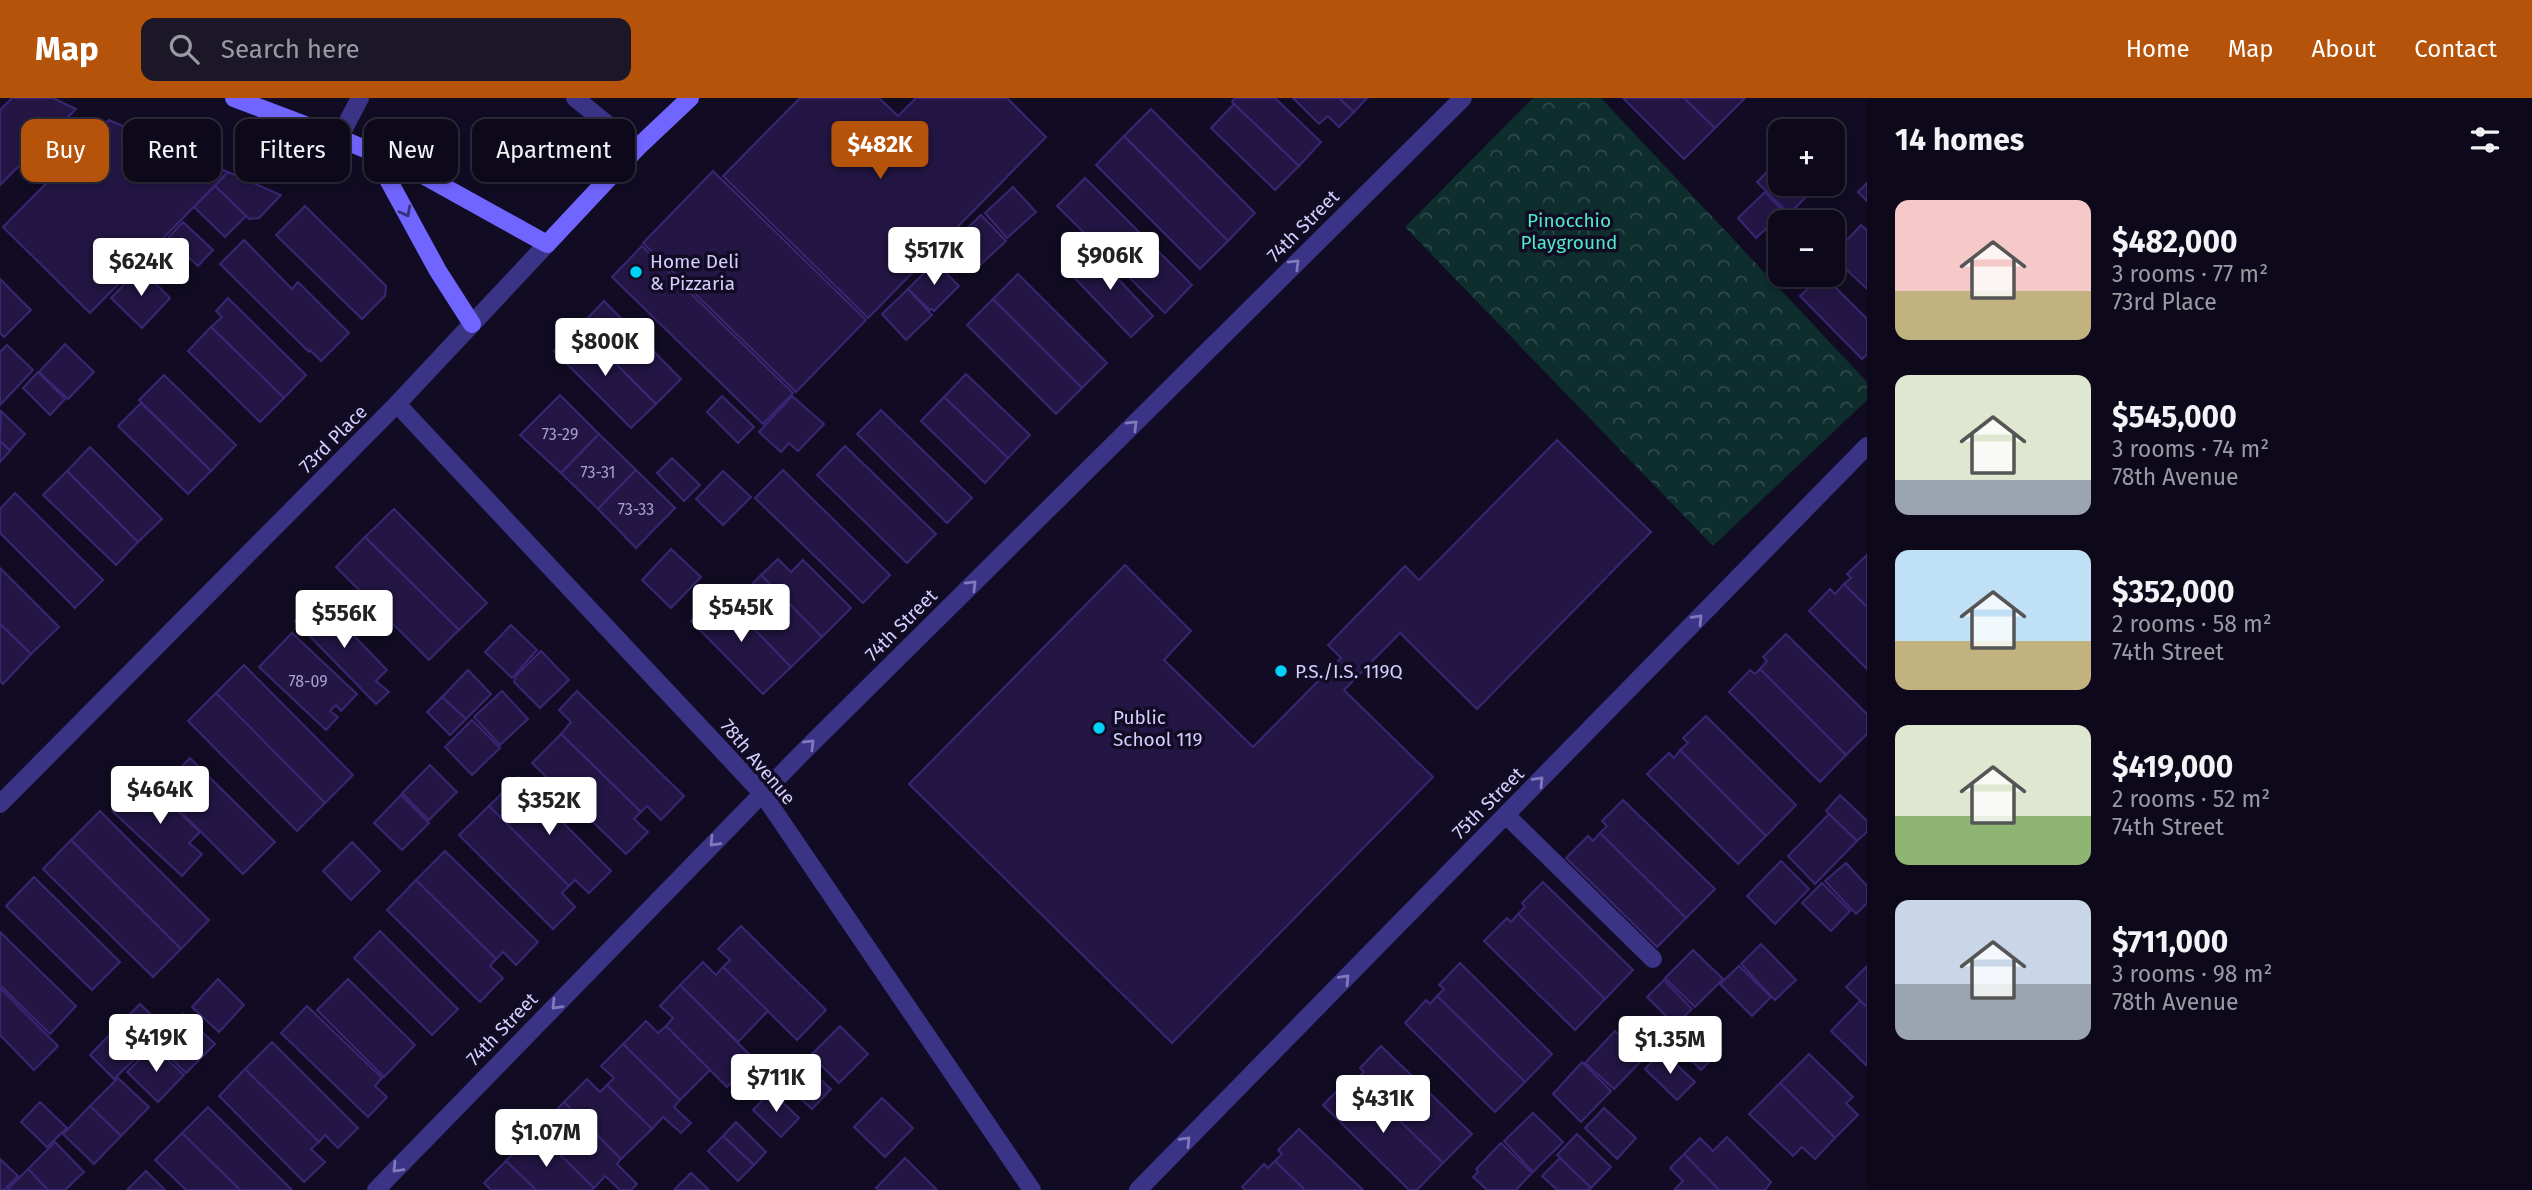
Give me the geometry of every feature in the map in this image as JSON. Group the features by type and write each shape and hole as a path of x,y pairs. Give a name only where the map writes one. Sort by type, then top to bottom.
{"main road":[{"path":"234,98 290,119"},
{"name":"73rd Place","path":"547,244 638,148 690,98"},
{"path":"389,182 438,271 472,324"},
{"path":"435,182 547,244"}],"street":[{"path":"349,119 359,98"},
{"path":"575,98 638,148"},
{"name":"74th Street","path":"376,1190 762,793 1463,98"},
{"name":"73rd Place","path":"0,804 397,404 547,244"},
{"name":"78th Avenue","path":"397,404 762,793 1032,1190"},
{"name":"75th Street","path":"1138,1190 1867,446"},
{"path":"1506,814 1653,959"}],"green space":[{"name":"Pinocchio Playground","path":"1533,98 1601,98 1768,276 1768,287 1778,287 1867,382 1867,400 1713,546 1405,227"}],"building":[{"path":"12,98 53,98 76,109 66,119 21,119 21,164 0,185 0,110"},
{"path":"800,98 879,98 898,116 916,98 1007,98 1046,137 868,318 723,176"},
{"path":"1235,98 1275,98 1321,142 1299,166 1232,102"},
{"path":"1293,98 1339,98 1354,112 1339,127 1328,116 1319,124"},
{"path":"1339,98 1367,98 1354,112"},
{"path":"1623,98 1684,98 1715,128 1684,159"},
{"path":"1684,98 1745,98 1715,128"},
{"path":"1234,104 1299,166 1275,190 1211,128"},
{"path":"1151,109 1255,213 1228,241 1124,136"},
{"path":"109,120 123,126 123,182 218,182 90,313 3,227 48,182 109,182"},
{"path":"1124,136 1228,241 1200,269 1096,165"},
{"path":"221,169 228,172 221,179"},
{"path":"713,171 866,320 796,392 643,243"},
{"path":"1768,171 1768,193 1757,182"},
{"path":"228,172 235,175 235,182 251,182 281,195 259,218 249,219 215,186"},
{"path":"1085,178 1192,285 1165,313 1057,206"},
{"path":"1867,183 1867,201 1858,192"},
{"path":"215,186 246,216 225,237 194,207"},
{"path":"1013,187 1036,212 1007,238 985,213"},
{"path":"1765,192 1782,210 1768,210 1768,227 1756,238 1738,218"},
{"path":"1771,196 1807,196 1793,210 1785,210"},
{"path":"305,206 386,286 385,296 362,319 276,235"},
{"path":"981,215 1006,241 979,266 972,260 962,269 945,250"},
{"path":"183,222 213,250 198,266 168,238"},
{"path":"1861,225 1867,230 1867,289 1845,268 1845,242"},
{"path":"244,240 292,289 298,282 349,333 321,361 220,264"},
{"path":"642,246 793,393 763,424 612,277"},
{"path":"1089,248 1153,316 1131,337 1066,269"},
{"path":"935,262 959,286 934,311 908,289"},
{"path":"140,268 170,298 142,328 111,298"},
{"path":"1018,274 1107,363 1082,388 993,299"},
{"path":"0,279 31,310 4,337 0,333"},
{"path":"1810,287 1835,287 1867,319 1867,354 1862,359 1800,296"},
{"path":"908,289 932,315 906,340 882,314"},
{"path":"228,298 306,375 284,398 211,327 222,317 216,311"},
{"path":"993,299 1082,388 1056,414 967,325"},
{"path":"604,301 681,379 656,404 579,327"},
{"path":"211,327 284,398 260,422 188,351"},
{"path":"579,327 656,404 631,428 554,351"},
{"path":"65,344 94,372 68,399 39,372"},
{"path":"7,345 33,370 0,405 0,352"},
{"path":"38,372 65,399 50,415 23,388"},
{"path":"966,374 1030,435 1008,458 944,397"},
{"path":"164,375 236,445 211,471 139,400"},
{"path":"560,395 599,434 561,473 520,435"},
{"path":"722,396 754,427 738,443 707,412"},
{"path":"792,396 824,424 798,451 789,443 781,452 759,432"},
{"path":"944,397 1008,458 985,483 921,421"},
{"path":"141,403 211,471 188,494 118,426"},
{"path":"881,410 972,498 947,523 857,434"},
{"path":"1,411 25,434 10,450 0,441"},
{"path":"599,434 636,470 598,509 561,473"},
{"name":"Public School 119","path":"1557,440 1651,532 1477,709 1400,633 1344,690 1433,777 1172,1043 909,784 1125,565 1191,631 1164,660 1253,747 1341,658 1328,645 1405,566 1419,580"},
{"path":"0,441 10,451 0,462"},
{"path":"845,446 936,534 907,563 817,475"},
{"path":"90,447 162,519 138,542 67,471"},
{"path":"672,458 700,485 684,501 657,473"},
{"path":"636,470 675,508 636,548 598,509"},
{"path":"783,470 890,575 863,603 755,498"},
{"path":"67,471 138,542 116,565 43,495"},
{"path":"723,471 751,497 723,525 696,499"},
{"path":"15,493 103,580 75,608 0,533 0,509"},
{"path":"394,509 487,603 459,630 365,537"},
{"path":"365,537 459,630 429,660 336,567"},
{"path":"671,549 701,577 671,608 642,580"},
{"path":"1867,555 1867,607 1844,584 1851,578 1847,574"},
{"path":"778,559 791,572 803,560 851,608 822,637 761,575"},
{"path":"0,568 59,627 31,654 0,624"},
{"path":"761,575 822,637 791,667 743,618 755,605 744,593"},
{"path":"1844,584 1867,607 1867,669 1809,611 1830,589 1835,594"},
{"path":"719,593 791,667 763,694 691,621"},
{"path":"316,600 387,670 376,681 389,692 376,704 295,621"},
{"path":"0,624 31,654 3,684 0,681"},
{"path":"511,625 537,650 512,678 485,652"},
{"path":"292,633 357,694 341,711 336,705 330,711 338,717 326,730 259,667"},
{"path":"1786,634 1867,714 1867,734 1846,755 1760,669 1767,661 1763,657"},
{"path":"541,651 569,680 540,708 514,682 516,676"},
{"path":"244,665 353,775 325,803 216,693"},
{"path":"1760,669 1846,755 1820,782 1729,692 1750,670 1755,674"},
{"path":"468,670 491,694 466,719 442,697"},
{"path":"502,691 528,719 500,745 474,717"},
{"path":"577,691 684,796 661,820 647,806 641,812 561,734 571,722 559,710"},
{"path":"216,693 325,803 297,831 188,721"},
{"path":"442,697 466,719 450,735 427,712"},
{"path":"1706,716 1796,805 1766,836 1680,750 1688,743 1683,738"},
{"path":"472,720 500,748 472,775 445,747"},
{"path":"561,734 641,812 634,819 648,832 626,854 532,763"},
{"path":"1680,750 1766,836 1738,864 1647,774 1669,753 1674,758"},
{"path":"190,758 275,842 243,874 159,790"},
{"path":"430,765 457,792 429,820 402,793"},
{"path":"518,777 611,871 589,893 575,880 569,886 489,806"},
{"path":"143,778 200,832 189,843 202,854 182,876 112,811"},
{"path":"401,795 429,823 402,850 374,823"},
{"path":"1840,795 1867,821 1867,832 1857,841 1826,811"},
{"path":"1623,800 1715,889 1686,918 1600,833 1607,826 1602,821"},
{"path":"489,806 569,886 562,893 575,907 553,929 459,835"},
{"path":"100,811 209,920 181,949 71,840"},
{"path":"1829,814 1857,841 1815,884 1788,856"},
{"path":"1600,833 1686,918 1657,947 1566,858 1588,836 1593,841"},
{"path":"71,840 181,949 153,977 43,869"},
{"path":"352,842 380,871 351,900 323,871"},
{"path":"445,851 538,942 516,965 503,952 496,959 416,880"},
{"path":"1781,861 1809,889 1775,924 1747,896"},
{"path":"1846,863 1867,886 1867,903 1856,914 1825,881"},
{"path":"34,877 120,962 92,990 6,906"},
{"path":"416,880 496,959 490,966 503,978 480,1002 387,910"},
{"path":"1543,882 1633,970 1605,999 1518,914 1525,907 1522,903"},
{"path":"1822,883 1850,911 1831,931 1802,903"},
{"path":"1518,914 1605,999 1575,1030 1484,941 1507,918 1511,922"},
{"path":"741,926 826,1010 797,1040 723,967 730,960 718,949"},
{"path":"380,931 458,1009 432,1035 354,958"},
{"path":"0,932 76,1006 50,1034 0,985"},
{"path":"1761,944 1796,980 1775,1000 1741,964"},
{"path":"1693,950 1723,979 1695,1007 1665,978"},
{"path":"703,962 716,975 723,967 768,1011 738,1042 680,985"},
{"path":"1460,963 1552,1054 1525,1082 1437,996 1444,989 1439,985"},
{"path":"1739,966 1771,997 1752,1016 1720,984"},
{"path":"1867,966 1867,1007 1846,987"},
{"path":"218,979 244,1005 219,1032 192,1007"},
{"path":"348,979 415,1045 384,1077 317,1010"},
{"path":"1664,980 1692,1009 1675,1025 1647,997"},
{"path":"680,985 754,1059 727,1087 666,1026 673,1018 660,1006"},
{"path":"0,988 58,1046 34,1070 0,1035"},
{"path":"1437,996 1525,1082 1495,1112 1405,1023 1426,1000 1430,1004"},
{"path":"1860,1001 1867,1007 1867,1066 1831,1031"},
{"path":"140,1004 166,1029 140,1054 115,1029"},
{"path":"307,1006 382,1078 375,1086 387,1097 368,1117 281,1033"},
{"path":"183,1014 215,1044 186,1073 155,1043"},
{"path":"646,1021 658,1033 666,1026 710,1070 680,1100 623,1044"},
{"path":"1690,1021 1721,1050 1701,1070 1671,1040"},
{"path":"840,1026 868,1054 839,1083 811,1055"},
{"path":"115,1029 140,1054 114,1079 90,1055"},
{"path":"1615,1031 1644,1058 1614,1089 1585,1063"},
{"path":"272,1042 358,1128 338,1148 325,1135 319,1142 245,1069"},
{"path":"623,1044 680,1100 674,1107 691,1123 681,1133 663,1117 652,1129 607,1085 614,1078 601,1066"},
{"path":"153,1046 184,1075 158,1102 127,1072"},
{"path":"1381,1046 1472,1134 1443,1163 1357,1079 1364,1072 1360,1068"},
{"path":"1662,1051 1695,1082 1677,1100 1645,1069"},
{"path":"1809,1054 1853,1097 1846,1103 1858,1115 1835,1138 1780,1083"},
{"path":"799,1060 831,1089 812,1109 780,1080"},
{"path":"1582,1062 1611,1091 1581,1122 1553,1094"},
{"path":"245,1069 319,1142 311,1149 325,1162 304,1182 219,1096"},
{"path":"118,1078 149,1107 121,1136 90,1106"},
{"path":"587,1079 600,1092 607,1085 652,1129 621,1159 564,1102"},
{"path":"1357,1079 1443,1163 1417,1190 1409,1190 1323,1105 1345,1083 1349,1087"},
{"path":"1780,1083 1835,1138 1815,1159 1802,1147 1793,1156 1749,1114"},
{"path":"771,1091 799,1118 781,1137 753,1110"},
{"path":"882,1098 913,1128 885,1157 854,1127"},
{"path":"40,1102 67,1128 47,1147 21,1122"},
{"path":"564,1102 621,1159 617,1164 637,1184 631,1190 620,1190 605,1176 594,1188 549,1144 556,1137 543,1124"},
{"path":"90,1106 121,1136 94,1164 63,1134"},
{"path":"208,1107 292,1190 240,1190 182,1133"},
{"path":"1604,1108 1636,1138 1617,1159 1585,1128"},
{"path":"1533,1113 1563,1142 1533,1172 1504,1141"},
{"path":"736,1122 766,1152 754,1165 723,1136"},
{"path":"1299,1129 1363,1190 1305,1190 1275,1161 1282,1154 1278,1150"},
{"path":"182,1133 240,1190 186,1190 155,1160"},
{"path":"1577,1134 1611,1167 1591,1188 1557,1155"},
{"path":"723,1136 754,1165 738,1181 708,1151"},
{"path":"1727,1137 1771,1182 1765,1190 1719,1190 1684,1154 1700,1138 1713,1151"},
{"path":"528,1138 542,1151 549,1144 594,1188 536,1190 506,1161"},
{"path":"55,1142 84,1172 65,1190 48,1190 28,1169"},
{"path":"1501,1143 1532,1173 1516,1190 1487,1190 1473,1177 1478,1172 1476,1169"},
{"path":"1684,1154 1719,1190 1674,1190 1683,1181 1670,1168"},
{"path":"905,1158 937,1190 876,1188"},
{"path":"1560,1158 1591,1188 1589,1190 1557,1190 1542,1176"},
{"path":"0,1159 18,1176 4,1190 0,1190"},
{"path":"506,1161 536,1190 491,1190 484,1183"},
{"path":"1275,1161 1305,1190 1245,1190 1242,1187 1264,1164 1268,1168"},
{"path":"28,1169 48,1190 7,1190"},
{"path":"146,1171 165,1190 127,1190"},
{"path":"691,1173 709,1190 674,1190"}],"place":[{"name":"Home Deli & Pizzaria","path":"636,272"},
{"name":"P.S./I.S. 119Q","path":"1281,671"},
{"name":"Public School 119","path":"1099,728"}]}
